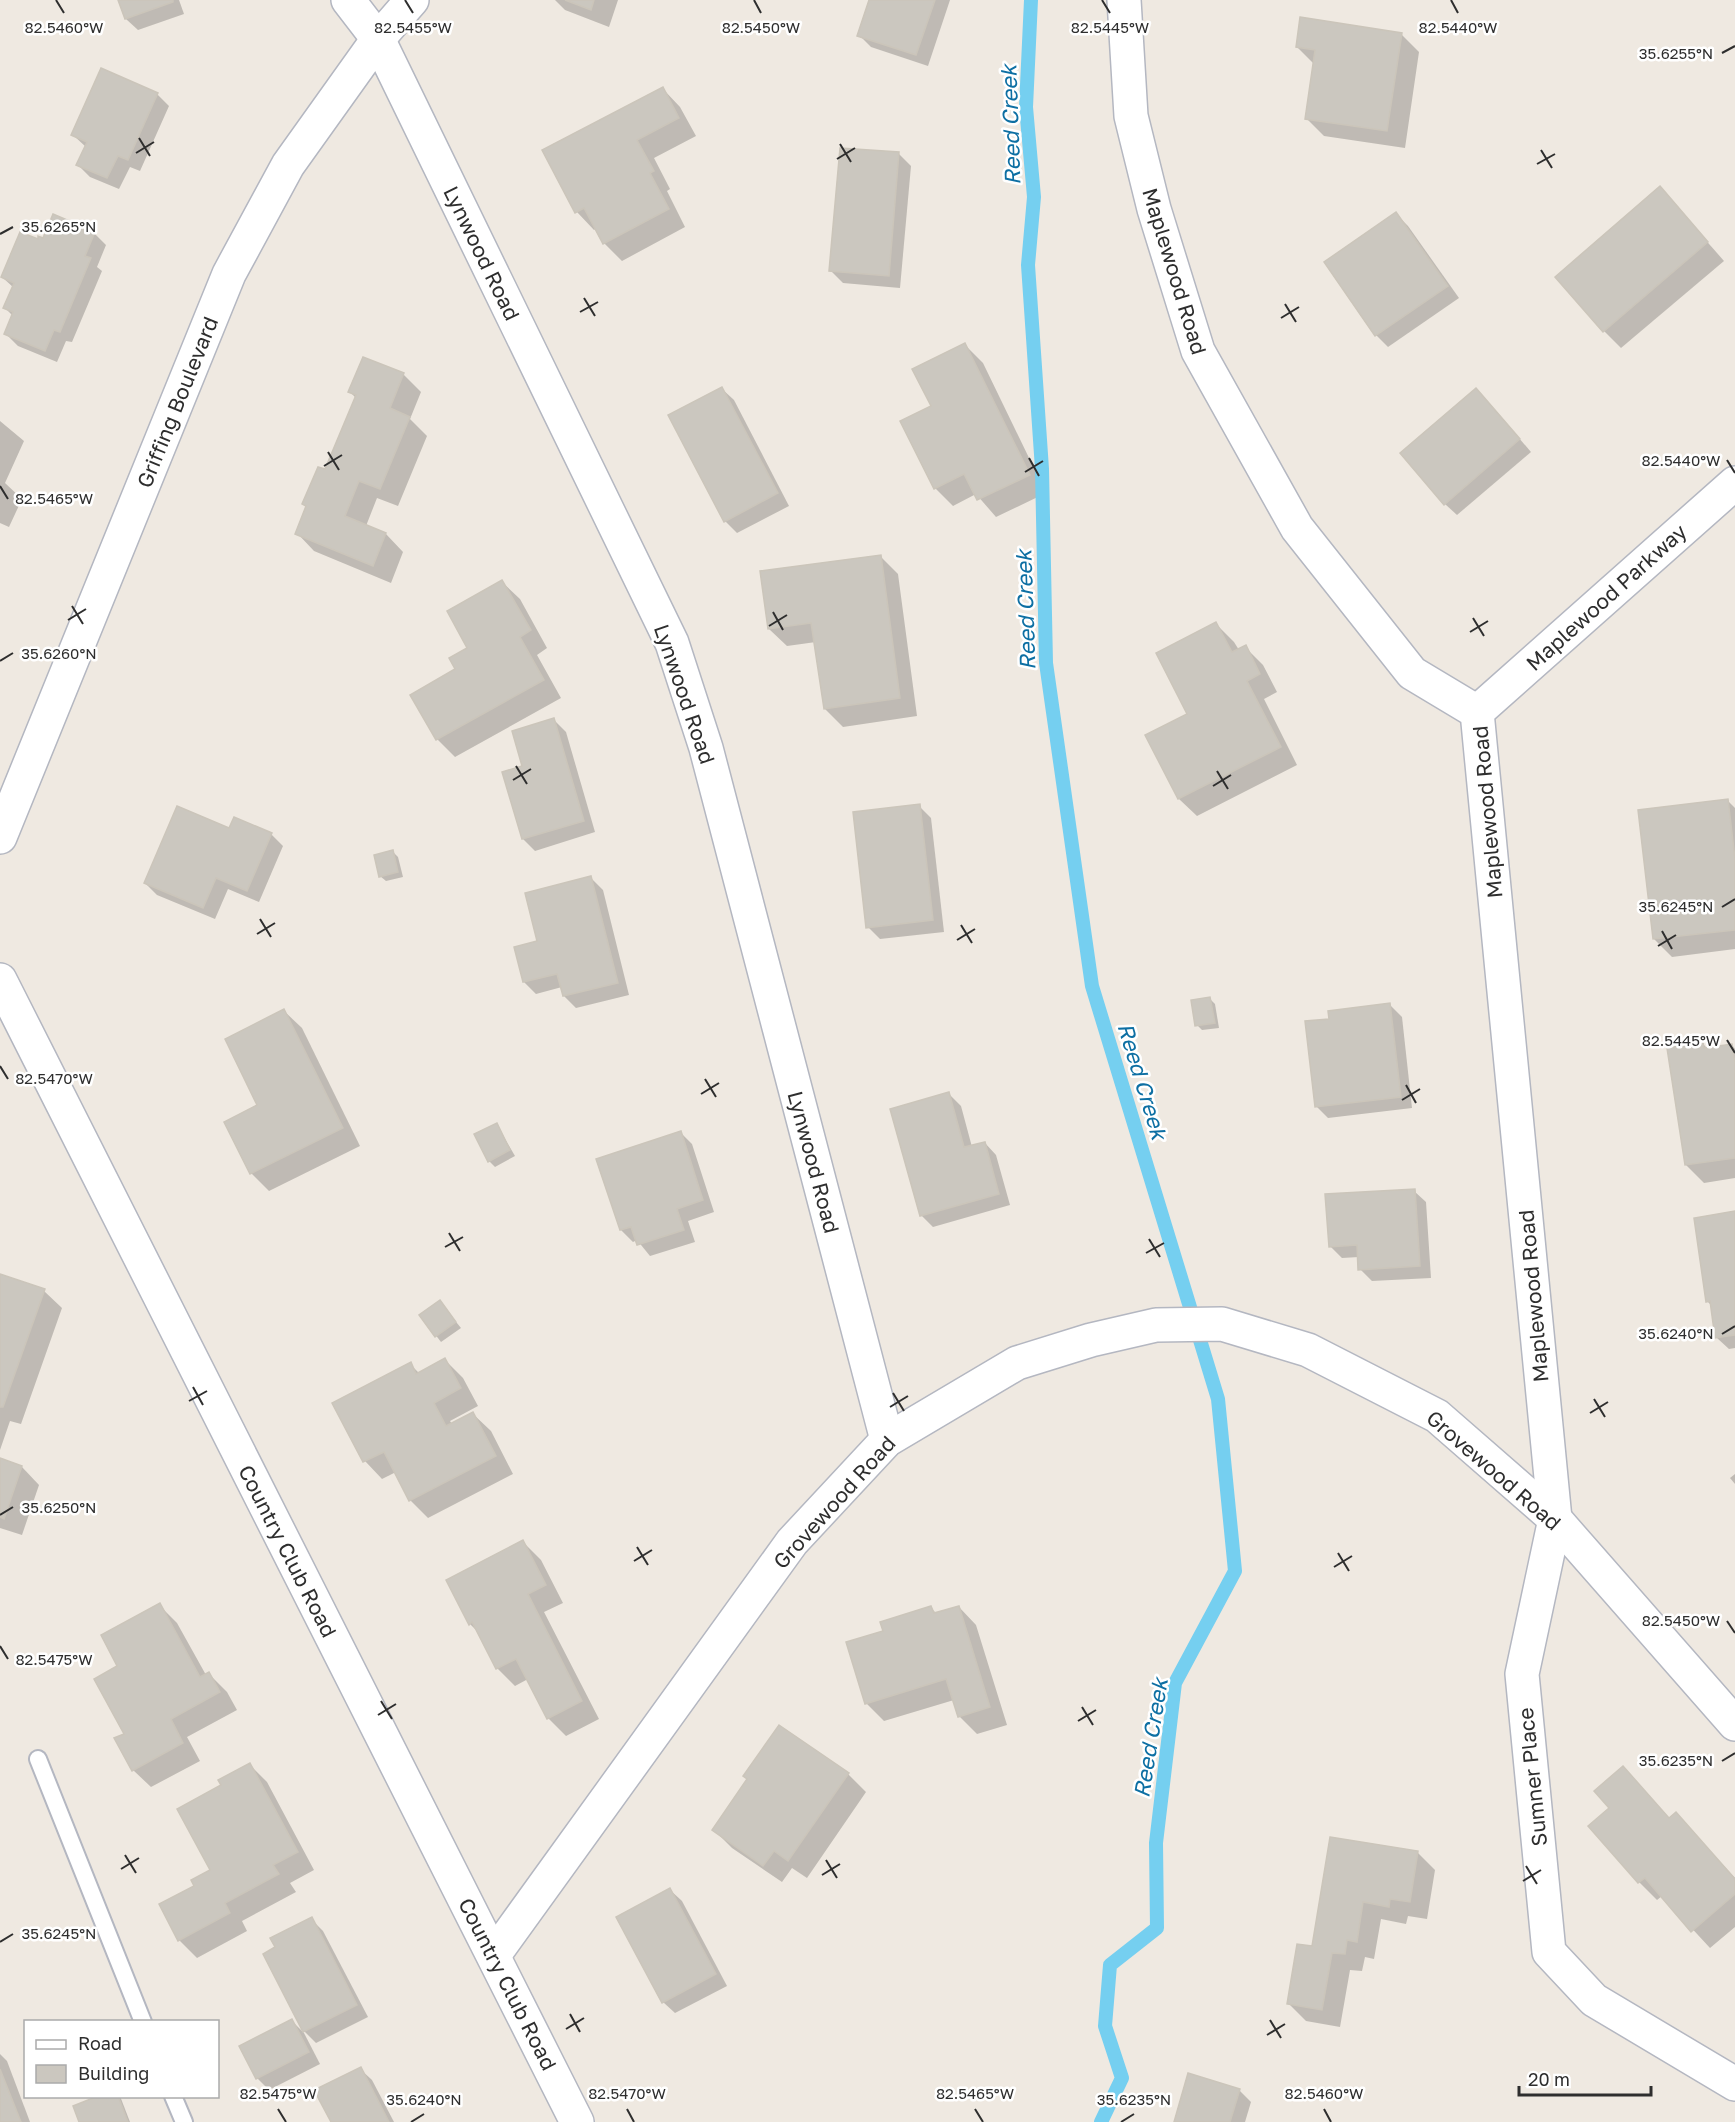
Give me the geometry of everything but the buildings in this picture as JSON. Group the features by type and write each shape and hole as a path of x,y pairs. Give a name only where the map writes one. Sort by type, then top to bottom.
{"street":[{"name":"Lynwood Road","path":"348,0 378,39 672,643 706,748 887,1440"},
{"name":"Griffing Boulevard","path":"0,837 229,274 288,165 378,39 412,0"},
{"name":"Maplewood Road","path":"1124,0 1131,116 1154,209 1198,351 1297,528 1412,674 1478,712 1555,1519"},
{"name":"Maplewood Parkway","path":"1478,712 1735,483"},
{"name":"Country Club Road","path":"0,980 577,2122"},
{"name":"Grovewood Road","path":"494,1955 792,1542 887,1440 1017,1363 1091,1340 1156,1325 1222,1324 1308,1350 1437,1416 1555,1519 1735,1724"},
{"name":"Sumner Place","path":"1555,1519 1522,1674 1549,1952 1594,2000 1735,2084"}],"lane":[{"path":"38,1760 142,2020"},
{"path":"173,2098 184,2122"}],"waterway":[{"name":"Reed Creek","path":"1031,0 1026,107 1034,197 1028,265 1042,469 1046,663 1092,986 1218,1399 1235,1571 1175,1683 1156,1843 1157,1928 1110,1965 1105,2026 1122,2078 1101,2122"}]}
